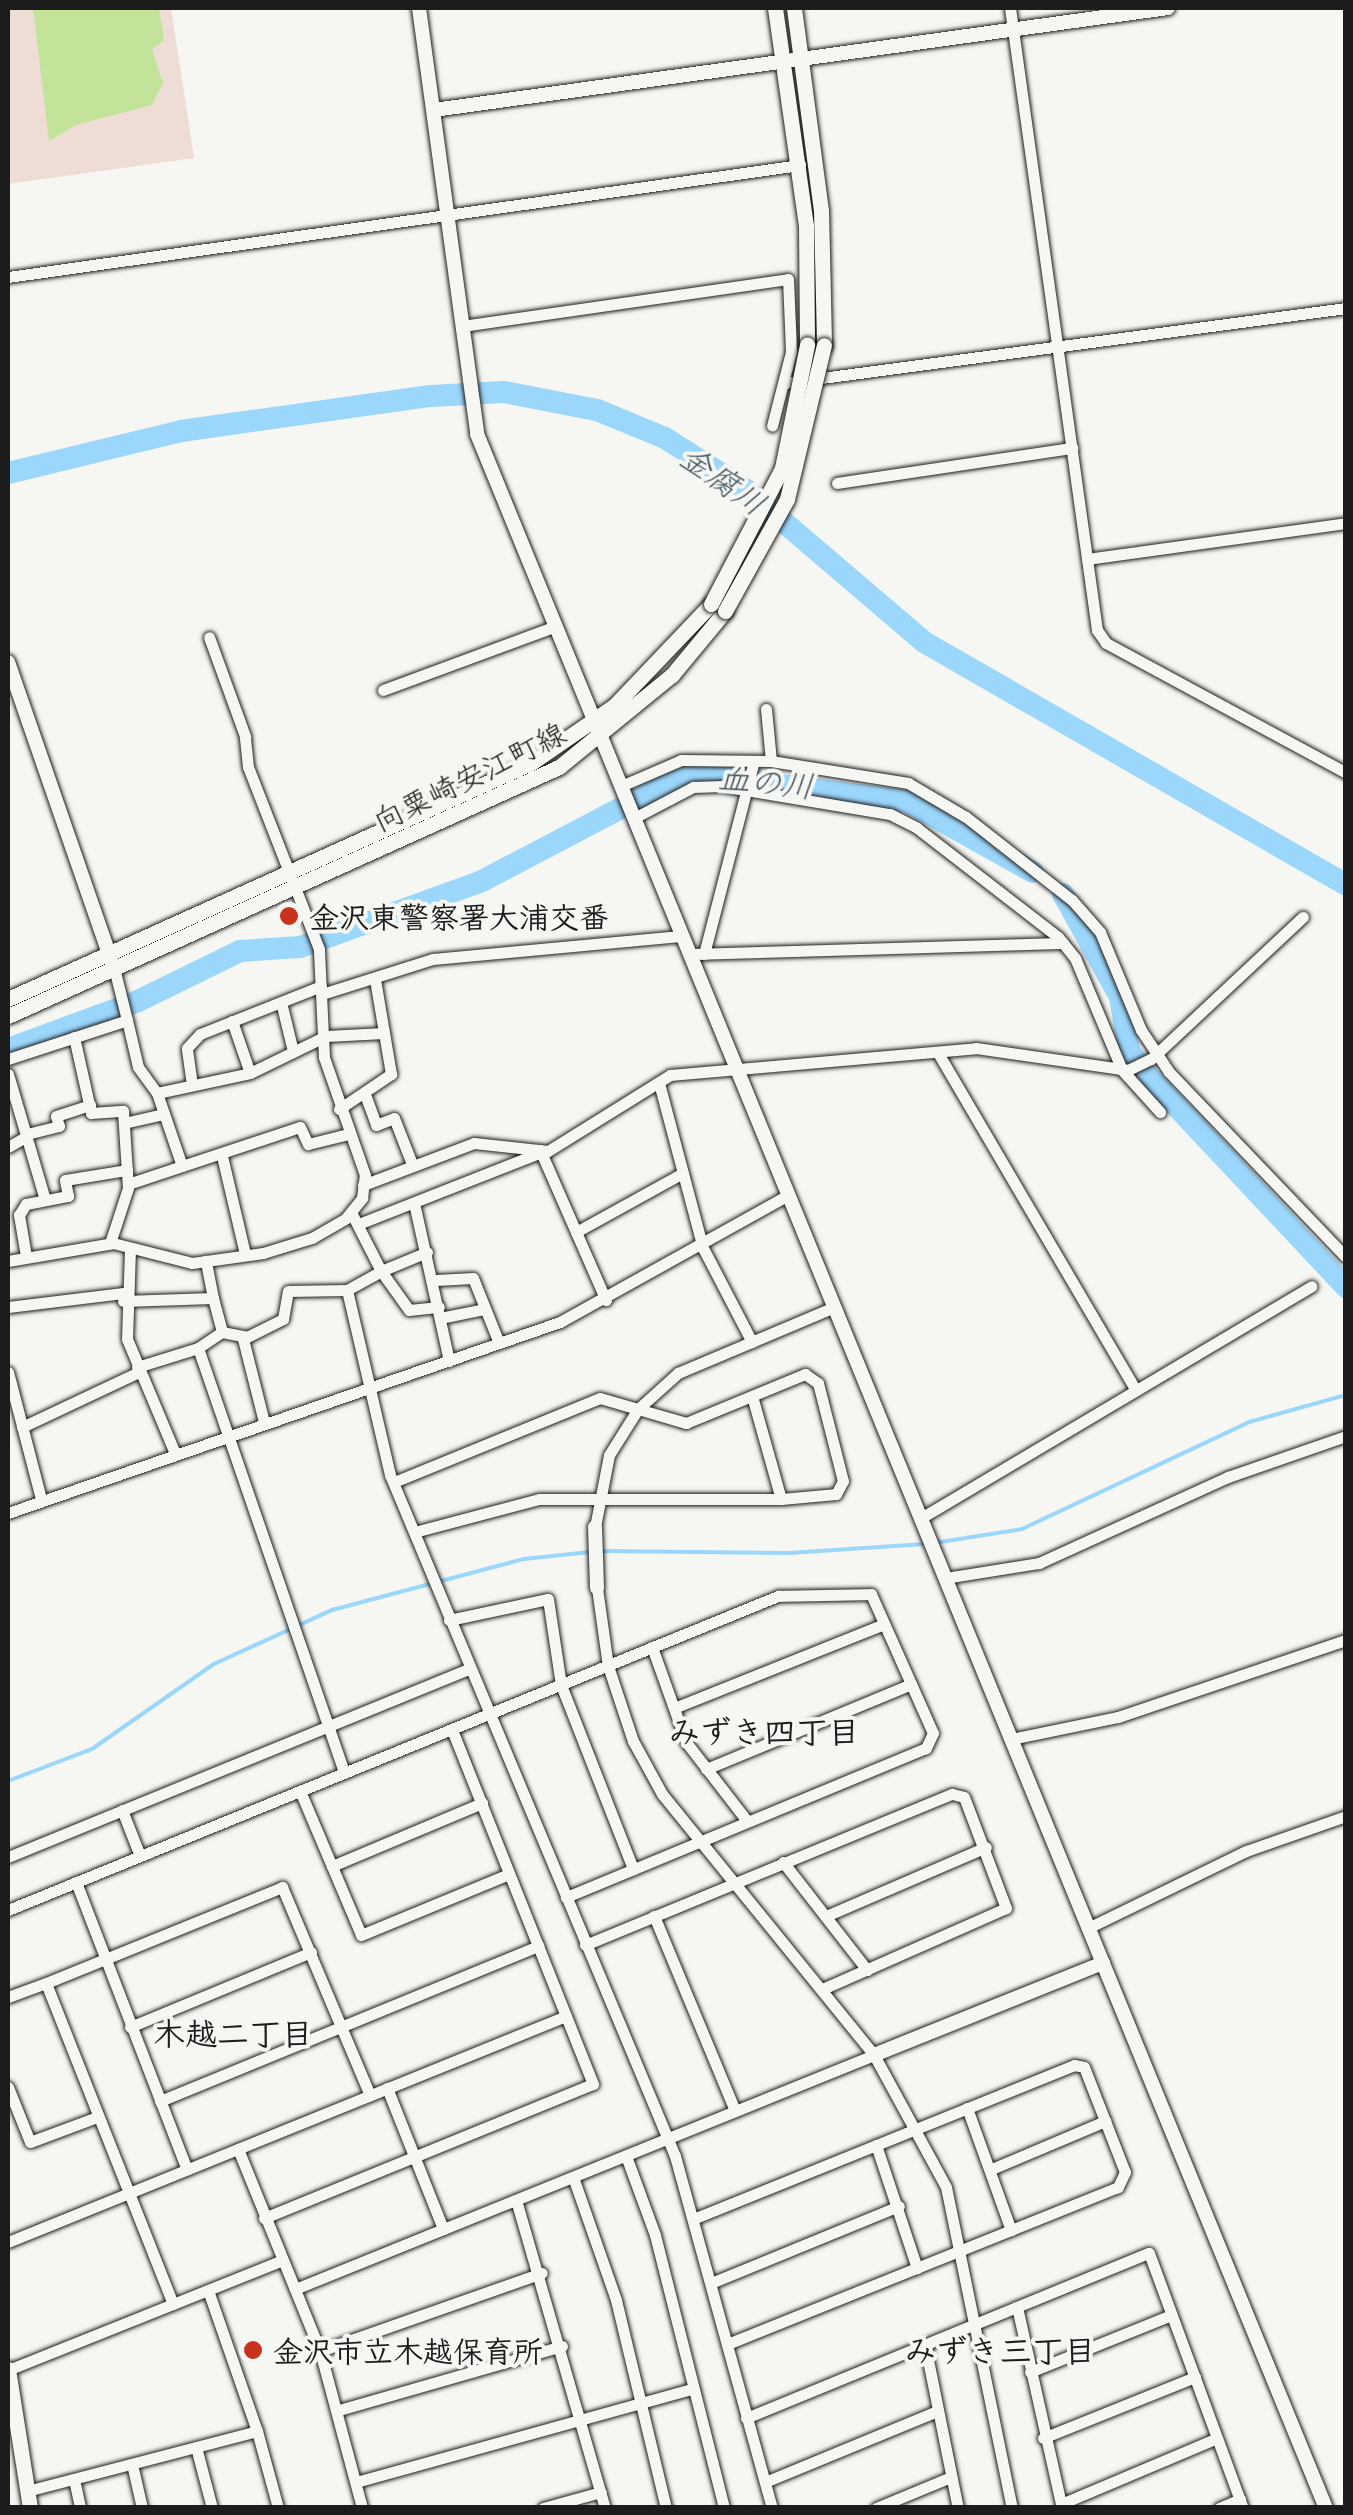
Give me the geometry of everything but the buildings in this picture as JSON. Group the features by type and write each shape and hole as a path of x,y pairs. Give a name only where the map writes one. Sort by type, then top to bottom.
{"main road":[{"name":"向粟崎安江町線","path":"775,8 800,165 816,345"},
{"name":"向粟崎安江町線","path":"8,999 295,890 514,791 599,740 672,675 787,499 816,345 824,246 794,8"},
{"name":"向粟崎安江町線","path":"8,1016 290,873 492,784 593,723 718,607"},
{"path":"8,2370 28,2499"}],"street":[{"path":"419,8 477,434 599,740 682,936 697,954 738,1073 1326,2508"},
{"path":"1010,8 1087,559 1106,643 1346,773"},
{"path":"434,110 1168,8"},
{"path":"8,277 800,165"},
{"path":"462,326 788,279 784,383 772,426"},
{"path":"784,383 1346,308"},
{"path":"837,483 1072,448"},
{"path":"1087,559 1346,524"},
{"path":"383,690 556,626"},
{"path":"8,1261 110,1244 206,1261 245,1254 312,1238 351,1212 363,1184 338,1109 315,940 209,637"},
{"path":"8,662 112,961 138,1067 157,1093 182,1166"},
{"path":"766,710 771,761"},
{"path":"622,787 681,760 752,766 771,761 908,783 966,817 1072,900 1100,932 1154,1056 1346,1257"},
{"path":"697,954 748,791 752,766"},
{"path":"634,818 693,787 748,791 890,814 1062,943 1125,1070 1160,1112"},
{"path":"362,1223 570,1140 670,1075 738,1073 976,1048 1125,1070 1154,1056 1303,918"},
{"path":"192,1085 186,1048 232,1021 281,1002 375,979 433,959 682,936"},
{"path":"697,954 1062,943"},
{"path":"338,1109 366,1096 392,1074 375,979"},
{"path":"281,1002 292,1046"},
{"path":"8,1059 74,1038 127,1010"},
{"path":"232,1021 250,1073"},
{"path":"157,1093 250,1073 292,1046 326,1036 384,1033"},
{"path":"74,1038 92,1112 123,1111 128,1184 110,1244"},
{"path":"938,1053 1136,1390"},
{"path":"8,1074 45,1200"},
{"path":"659,1082 703,1248 752,1342"},
{"path":"366,1096 376,1125 394,1118 412,1164"},
{"path":"8,1147 27,1135 60,1126 56,1116 90,1105"},
{"path":"124,1123 164,1114"},
{"path":"128,1184 300,1127 308,1144 345,1134"},
{"path":"363,1184 474,1143 541,1151"},
{"path":"541,1151 606,1300"},
{"path":"222,1156 245,1254"},
{"path":"26,1256 18,1215 26,1204 68,1196 64,1180 127,1170"},
{"path":"576,1232 683,1173"},
{"path":"8,1512 174,1450 499,1344 606,1300 703,1248 788,1195"},
{"path":"414,1203 436,1280 449,1360"},
{"path":"351,1212 362,1223 380,1271 409,1310 480,1310"},
{"path":"130,1249 123,1297 138,1370 174,1450"},
{"path":"22,1427 138,1370 198,1348 222,1332 247,1337 283,1319 288,1291 346,1290 427,1252"},
{"path":"206,1261 222,1332"},
{"path":"436,1280 473,1278 480,1310 499,1344"},
{"path":"924,1524 1310,1286"},
{"path":"346,1290 366,1389 394,1482 487,1715 668,2139 694,2219 772,2508"},
{"path":"8,1307 123,1297 214,1298"},
{"path":"834,1307 678,1373 638,1409 609,1455 598,1494 595,1527 597,1588 608,1666 632,1741 700,1840 874,2055 919,2128 964,2250 974,2325 1012,2508"},
{"path":"247,1337 264,1422"},
{"path":"198,1348 288,1625 344,1773"},
{"path":"8,1372 41,1499"},
{"path":"394,1482 600,1398 686,1422 812,1375 834,1428 842,1489 781,1499 598,1494 540,1499 414,1532"},
{"path":"752,1396 781,1499"},
{"path":"945,1578 1039,1563 1228,1477 1346,1436"},
{"path":"8,1910 778,1596 862,1590 884,1624 934,1733 926,1748 566,1897"},
{"path":"449,1620 548,1600 561,1684 633,1869"},
{"path":"674,1708 884,1624"},
{"path":"1011,1739 1118,1717 1346,1640"},
{"path":"652,1648 674,1708 706,1769 747,1821"},
{"path":"8,1857 468,1669"},
{"path":"706,1769 911,1684"},
{"path":"264,2218 593,2084 452,1729"},
{"path":"300,1791 361,1935 510,1874"},
{"path":"585,1946 952,1794 964,1797 1006,1908 822,1989"},
{"path":"332,1866 482,1803"},
{"path":"122,1810 140,1856"},
{"path":"1088,1928 1246,1851 1346,1816"},
{"path":"826,1916 986,1847"},
{"path":"783,1862 867,1970"},
{"path":"76,1882 187,2169"},
{"path":"8,1997 277,1886 286,1890 370,2095"},
{"path":"654,1916 735,2112"},
{"path":"160,2101 538,1946"},
{"path":"130,2027 311,1952"},
{"path":"295,2289 1103,1963"},
{"path":"46,1984 173,2304"},
{"path":"8,2242 566,2016"},
{"path":"694,2219 1074,2065 1084,2066 1125,2172 1118,2188 728,2344"},
{"path":"8,2087 30,2142 97,2117"},
{"path":"387,2088 443,2230"},
{"path":"967,2108 994,2168 1011,2230"},
{"path":"994,2168 1105,2121"},
{"path":"876,2146 917,2268"},
{"path":"238,2149 280,2261 320,2351 339,2410 362,2508"},
{"path":"626,2156 656,2235 724,2508"},
{"path":"573,2177 640,2402 666,2508"},
{"path":"516,2200 542,2273 605,2508"},
{"path":"711,2283 898,2206"},
{"path":"746,2418 1148,2254 1242,2503 1218,2508"},
{"path":"8,2370 280,2261"},
{"path":"320,2351 542,2273"},
{"path":"208,2290 278,2508"},
{"path":"1017,2307 1042,2438 1061,2506 1218,2438"},
{"path":"1030,2372 1172,2315"},
{"path":"925,2345 935,2412 958,2508"},
{"path":"339,2410 562,2346"},
{"path":"1042,2438 1194,2377"},
{"path":"356,2482 692,2389"},
{"path":"764,2482 935,2412"},
{"path":"28,2499 74,2480 256,2431"},
{"path":"196,2447 212,2508"},
{"path":"132,2464 142,2508"},
{"path":"876,2508 951,2477"},
{"path":"74,2480 80,2508"},
{"path":"543,2508 601,2492"}],"shaded area":[{"path":"8,8 171,8 194,158 8,184"}],"green space":[{"path":"33,8 159,8 164,40 152,50 163,83 152,105 76,125 49,141"}],"waterway":[{"name":"金腐川","path":"8,473 181,431 431,396 504,392 597,410 665,438 745,489 924,642 1346,885"},
{"name":"血の川","path":"8,1049 136,1002 240,951 300,947 480,882 688,773 906,801 1033,872"},
{"name":"血の川","path":"1063,894 1120,997 1129,1051 1346,1287"},
{"path":"934,1543 1022,1529 1249,1422 1346,1395"},
{"path":"600,1551 789,1553 925,1544"},
{"path":"8,1781 92,1749 214,1664 332,1610 524,1559 590,1552"}],"place":[{"name":"金沢東警察署大浦交番","path":"289,916"},
{"name":"金沢市立木越保育所","path":"253,2350"}],"district":[{"name":"みずき四丁目","path":"764,1730"},
{"name":"木越二丁目","path":"233,2032"},
{"name":"みずき三丁目","path":"1000,2349"}]}
